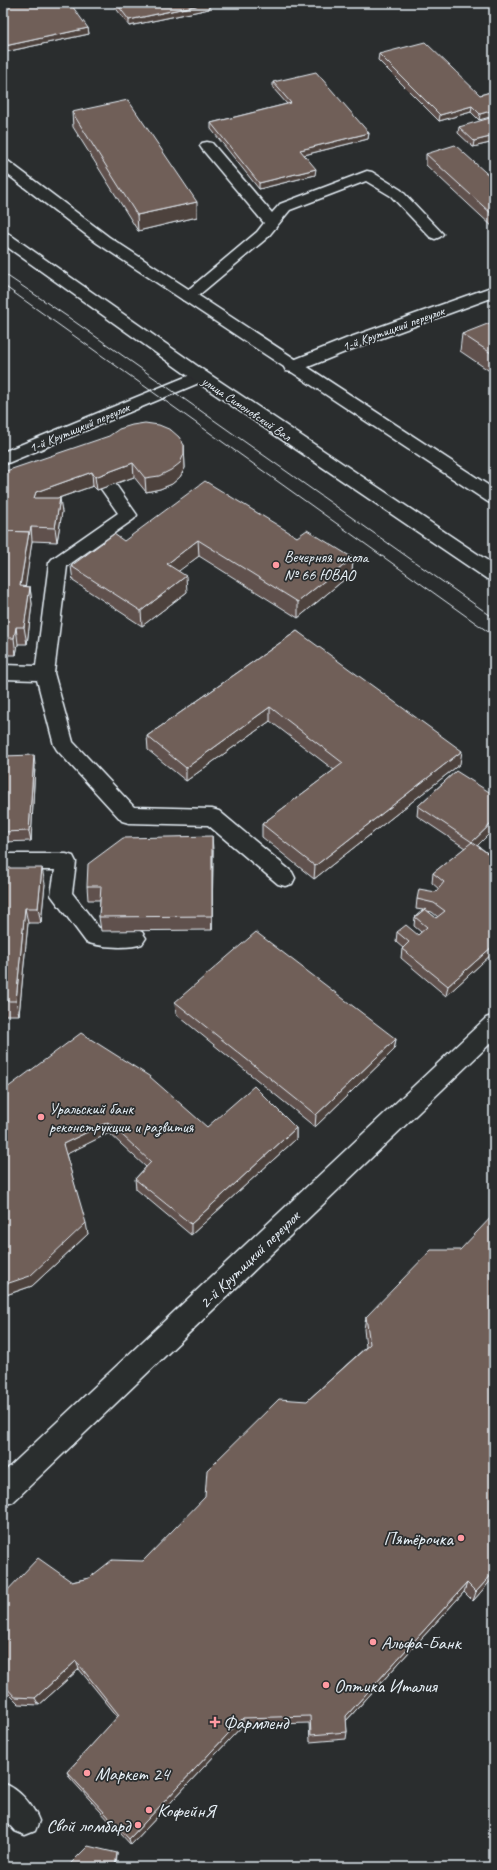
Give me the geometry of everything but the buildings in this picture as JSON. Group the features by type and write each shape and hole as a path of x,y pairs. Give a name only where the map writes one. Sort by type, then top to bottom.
{"main road":[{"path":"3,164 103,240 494,498"},
{"name":"улица Симоновский Вал","path":"3,237 200,376 494,574"},
{"name":"1-й Крутицкий переулок","path":"292,366 494,291"},
{"name":"1-й Крутицкий переулок","path":"3,459 200,376"},
{"name":"2-й Крутицкий переулок","path":"3,1492 494,1026"}],"lane":[{"path":"207,146 272,223"},
{"path":"188,297 262,235 286,207 367,175 396,193 435,234"},
{"path":"108,486 128,515 58,563 45,673 64,745 129,815 212,817 285,878"},
{"path":"3,672 45,673"},
{"path":"3,862 66,862 61,895 93,936 135,938"},
{"path":"3,1797 25,1821"}],"tram line":[{"path":"3,273 68,317 494,618"},
{"path":"3,285 494,636"}],"place":[{"name":"Вечерняя школа № 66 ЮВАО","path":"276,565"},
{"name":"Уральский банк реконструкции и развития","path":"41,1117"},
{"name":"Пятёрочка","path":"461,1538"},
{"name":"Альфа-Банк","path":"373,1642"},
{"name":"Оптика Италия","path":"326,1685"},
{"name":"Фармленд","path":"215,1722"},
{"name":"Маркет 24","path":"87,1773"},
{"name":"КофейнЯ","path":"149,1810"},
{"name":"Свой ломбард","path":"138,1825"}]}
